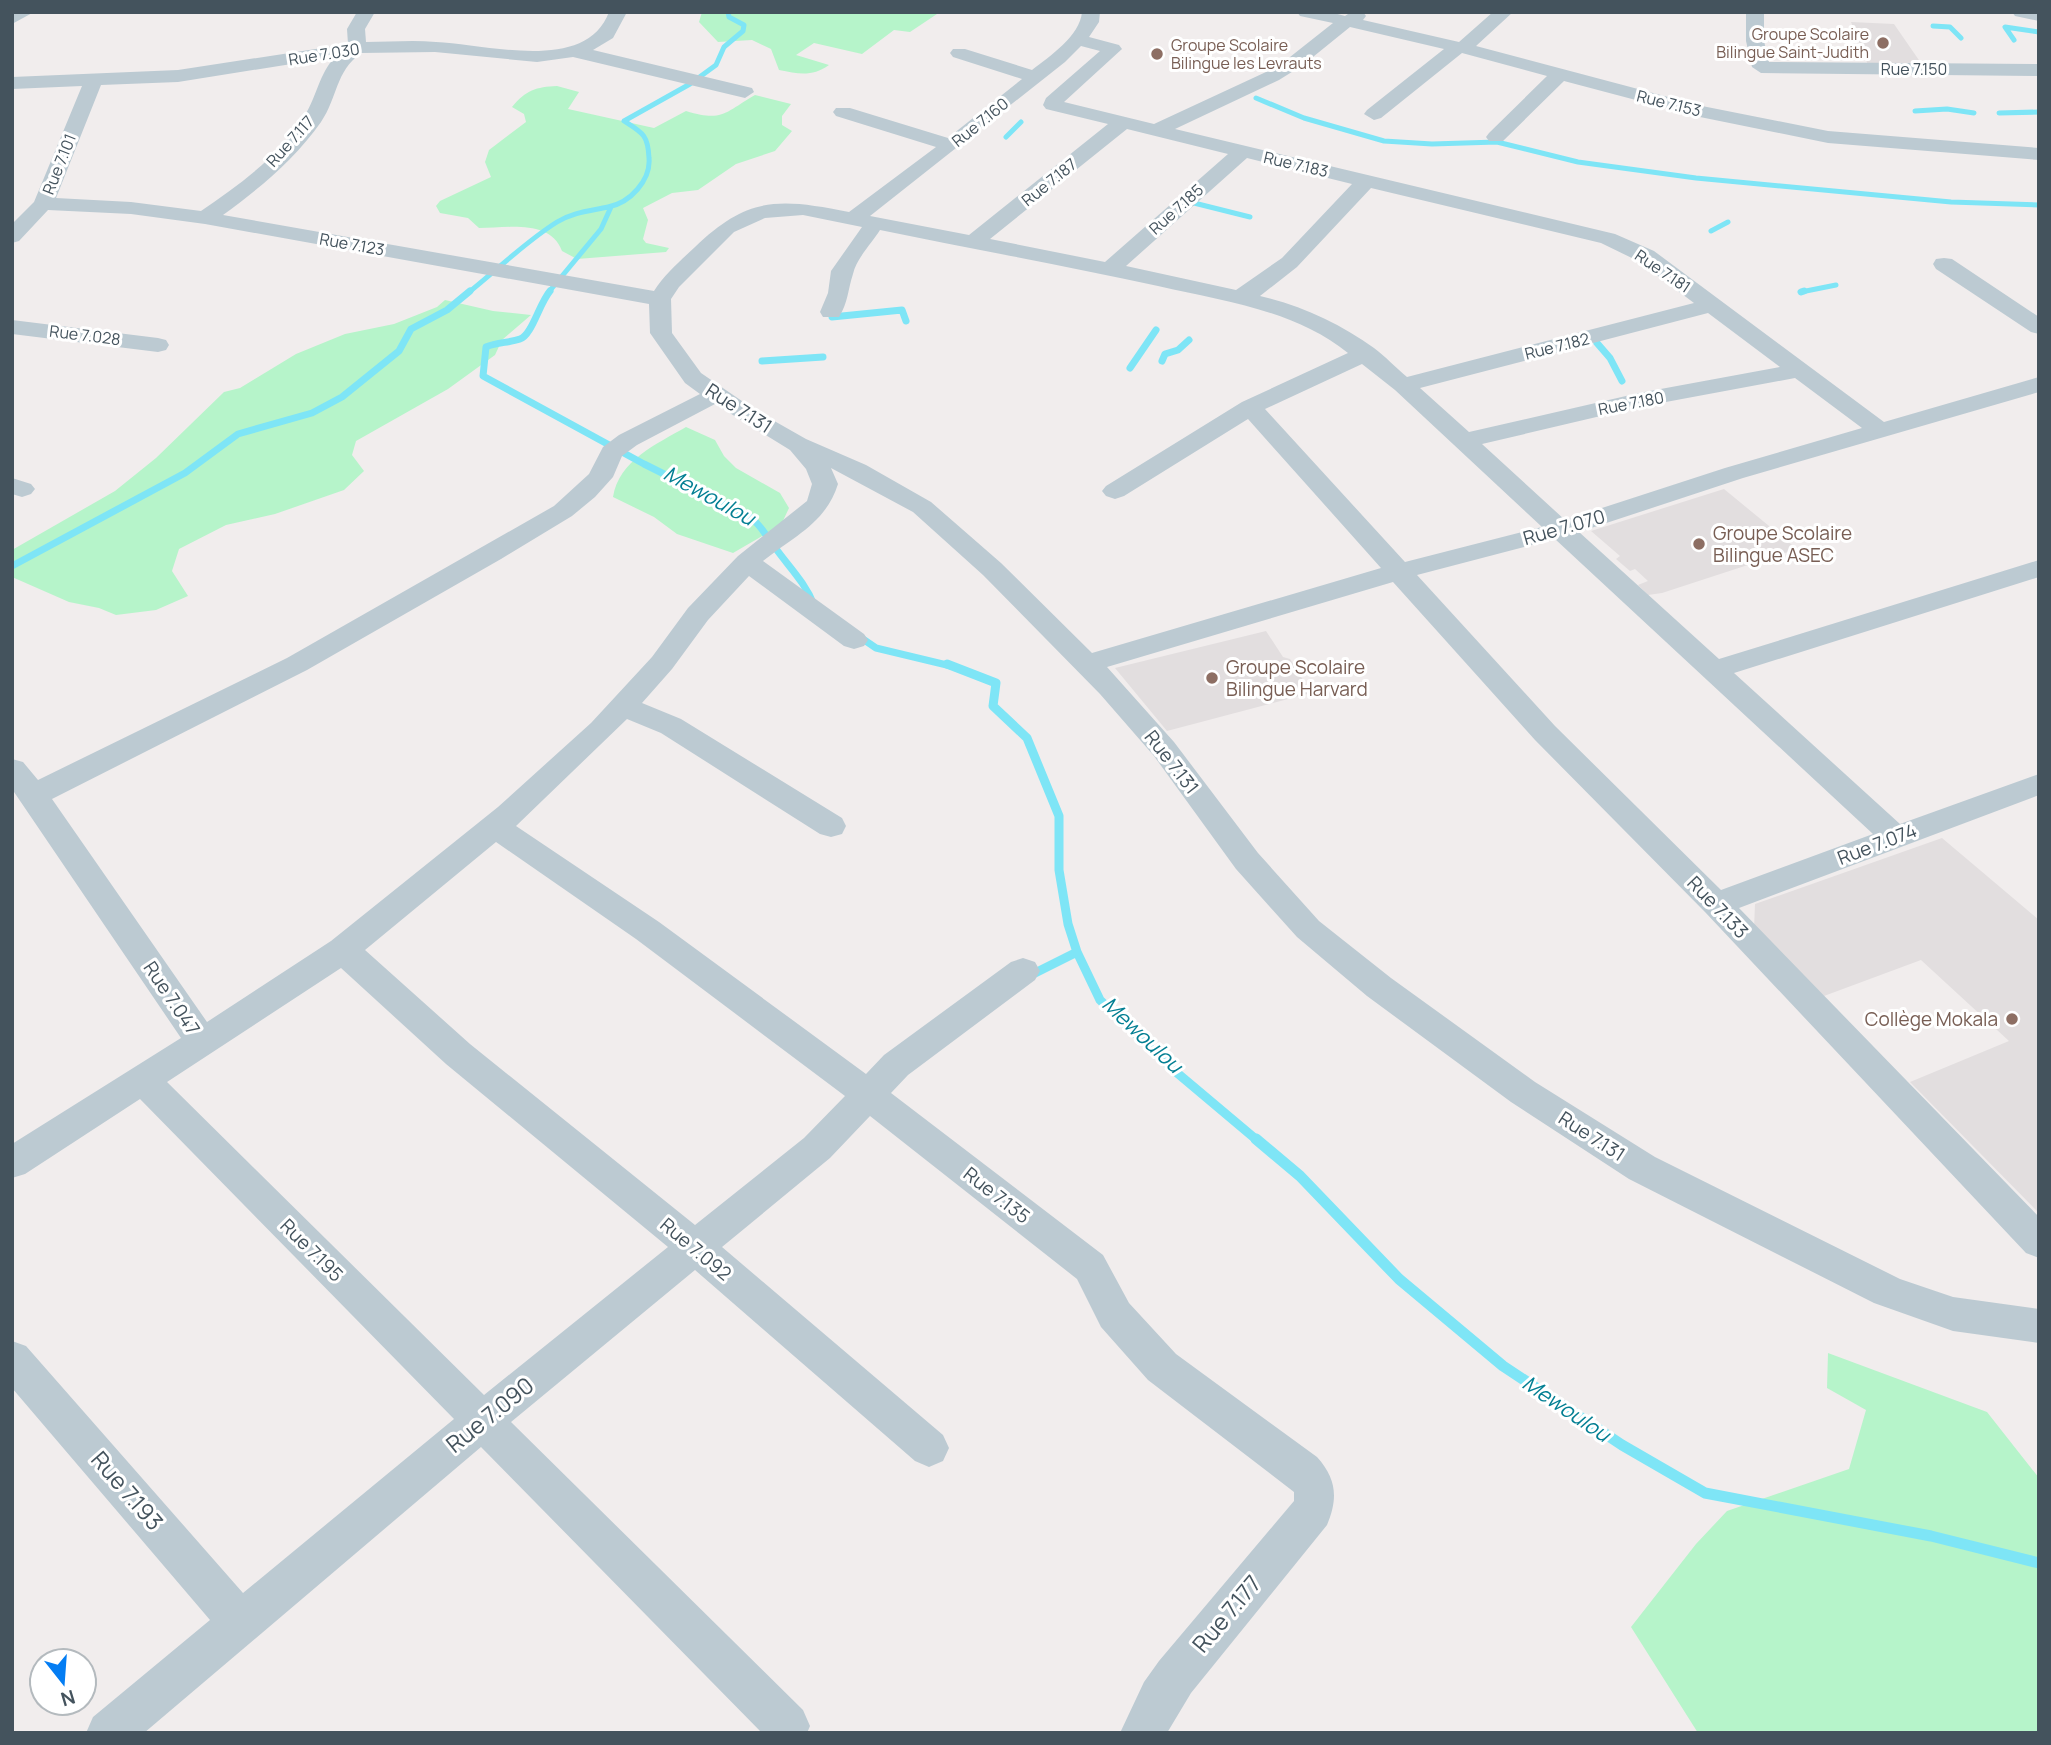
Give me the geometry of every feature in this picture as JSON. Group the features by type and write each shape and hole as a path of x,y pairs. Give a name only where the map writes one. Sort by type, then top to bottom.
{"street":[{"path":"12,19 25,12"},
{"path":"357,48 356,29 366,12"},
{"name":"Rue 7.030","path":"12,83 178,76 357,48 435,47 537,57 573,51 602,38 618,12"},
{"name":"Rue 7.160","path":"831,312 839,293 842,271 864,221 1077,39 1090,22 1091,12"},
{"name":"Rue 7.153","path":"1306,12 1460,48 1700,111 1828,137 2039,154"},
{"path":"1156,130 1196,111 1218,105 1289,66 1344,22 1365,12"},
{"path":"1374,114 1504,12"},
{"name":"Rue 7.150","path":"1755,12 1755,41 1761,67 1834,71 1880,68 2039,70"},
{"path":"2021,12 2039,16"},
{"name":"Rue 7.183","path":"1077,39 1113,49 1053,102 1056,106 1366,181"},
{"name":"Rue 7.117","path":"205,218 235,197 294,141 314,117 331,73 341,57 357,48"},
{"path":"573,51 745,92"},
{"path":"959,52 1035,77"},
{"path":"1496,137 1559,75"},
{"name":"Rue 7.101","path":"12,237 39,209 93,81"},
{"path":"843,112 951,145"},
{"name":"Rue 7.187","path":"975,241 1123,122"},
{"name":"Rue 7.185","path":"1110,269 1243,151"},
{"path":"1239,298 1257,290 1310,241 1366,181"},
{"name":"Rue 7.181","path":"1366,181 1608,238 1646,256 1881,431"},
{"name":"Rue 7.123","path":"12,214 39,209 131,208 205,218 660,299"},
{"path":"660,299 670,283 727,228 762,212 803,209 1110,269 1281,307 1315,321 1366,353 1403,385 1895,836"},
{"path":"1944,264 2039,327"},
{"name":"Rue 7.131","path":"660,299 661,333 693,378 715,395 797,444 857,470 922,507 992,569 1087,664 1164,749 1247,861 1308,929 1378,986 1523,1092 1642,1168 1888,1291 1953,1314 2039,1326"},
{"name":"Rue 7.182","path":"1403,385 1711,305"},
{"name":"Rue 7.028","path":"12,327 158,345"},
{"path":"1115,491 1250,407 1366,353"},
{"name":"Rue 7.180","path":"1462,440 1639,400 1802,370"},
{"name":"Rue 7.070","path":"1087,664 1397,572 1560,530 1734,473 2039,384"},
{"path":"34,795 297,664 492,553 578,499 600,477 612,452 628,440 715,395"},
{"name":"Rue 7.133","path":"1250,407 1545,733 1716,904 2039,1242"},
{"path":"202,1042 343,950 494,826 601,730 662,663 698,614 747,562 808,515 819,503 825,484 818,467 797,444"},
{"path":"747,562 854,640"},
{"path":"1714,670 2039,568"},
{"path":"622,706 671,726 831,826"},
{"name":"Rue 7.047","path":"12,769 34,795 202,1042 12,1163"},
{"name":"Rue 7.074","path":"1716,904 2039,784"},
{"name":"Rue 7.135","path":"494,826 574,878 869,1096 1090,1267 1115,1315 1135,1340 1162,1367 1302,1471 1314,1483 1316,1499"},
{"name":"Rue 7.092","path":"343,950 458,1054 696,1248 929,1448"},
{"name":"Rue 7.090","path":"109,1733 482,1420 817,1147 896,1065 1023,971"},
{"name":"Rue 7.195","path":"142,1079 787,1726"},
{"name":"Rue 7.193","path":"12,1359 241,1623"},
{"name":"Rue 7.177","path":"1143,1733 1160,1698 1175,1677 1312,1511 1316,1499"}],"shaded area":[{"name":"Groupe Scolaire Bilingue Saint-Judith","path":"1851,22 1894,24 1923,66 1868,65"},
{"name":"Groupe Scolaire Bilingue ASEC","path":"1724,489 1797,549 1662,593 1648,595 1638,585 1648,581 1635,569 1630,571 1616,559 1620,556 1591,531"},
{"name":"Groupe Scolaire Bilingue Harvard","path":"1266,631 1283,657 1290,659 1311,693 1167,731 1115,668"},
{"name":"Collège Mokala","path":"1942,838 2039,920 2039,1213 1910,1082 2009,1041 1921,960 1824,996 1754,929 1755,904"}],"green space":[{"path":"702,12 940,12 910,32 894,30 862,54 814,43 796,55 829,65 805,74 779,70 771,49 752,40 718,42 699,22"},
{"path":"557,86 579,92 568,109 654,128 686,111 708,116 723,114 755,95 791,104 782,116 782,125 792,131 775,151 736,164 698,190 672,193 643,208 648,220 643,239 646,243 669,248 666,252 577,259 562,251 548,234 538,230 515,227 479,228 468,218 440,213 436,206 440,201 491,177 485,162 489,150 526,122 524,114 512,107 517,101 532,90"},
{"path":"445,300 493,311 531,315 502,340 495,355 448,389 356,441 352,455 364,471 344,490 275,514 226,525 179,549 172,571 188,596 156,610 116,615 99,608 69,602 12,577 12,550 115,491 156,458 224,392 240,388 296,354 345,334 394,324 437,307"},
{"path":"686,427 715,440 724,456 736,468 780,493 789,508 781,525 733,553 677,534 654,517 613,497 617,484 631,463"},
{"path":"1828,1353 1987,1412 2039,1478 2039,1733 1698,1733 1631,1627 1696,1544 1727,1511 1849,1469 1866,1410 1827,1388"}],"waterway":[{"path":"468,293 522,247 557,222 575,214 616,205 638,189 649,166 646,139 624,121 690,84 716,65 724,47 743,31 744,25 729,17 728,12"},
{"path":"1933,26 1950,27 1961,38"},
{"path":"2014,40 2005,27 2039,32"},
{"path":"1256,98 1304,118 1384,141 1432,144 1497,142 1578,162 1696,178 1951,202 2039,205"},
{"path":"1915,111 1947,109 1974,113"},
{"path":"1999,113 2039,112"},
{"path":"1006,137 1021,122"},
{"path":"1190,202 1250,217"},
{"name":"Mewoulou","path":"548,293 601,229 611,207"},
{"path":"1711,231 1728,222"},
{"path":"1804,291 1801,292 1836,285"},
{"path":"12,566 185,473 238,434 312,413 342,397 399,351 411,329 447,310 470,291"},
{"name":"Mewoulou","path":"550,291 524,336 486,347 483,376 644,464 750,517 761,527 801,581 814,605"},
{"path":"832,317 902,310 906,321"},
{"path":"1130,368 1156,330"},
{"path":"1162,361 1165,354 1178,350 1189,340"},
{"path":"1597,343 1610,358 1622,381"},
{"path":"762,361 823,357"},
{"name":"Mewoulou","path":"857,635 876,648 951,666"},
{"name":"Mewoulou","path":"947,664 996,683 993,706 1027,738 1059,816 1059,870 1068,924 1077,952"},
{"path":"1031,975 1077,952"},
{"name":"Mewoulou","path":"1077,952 1100,1000 1176,1072 1258,1141"},
{"name":"Mewoulou","path":"1256,1139 1300,1176 1399,1279 1503,1366 1622,1445 1705,1493 1931,1536 2039,1563"}],"place":[{"name":"Groupe Scolaire Bilingue Saint-Judith","path":"1883,43"},
{"name":"Groupe Scolaire Bilingue les Levrauts","path":"1157,54"},
{"name":"Groupe Scolaire Bilingue ASEC","path":"1699,544"},
{"name":"Groupe Scolaire Bilingue Harvard","path":"1212,678"},
{"name":"Collège Mokala","path":"2012,1019"}]}
